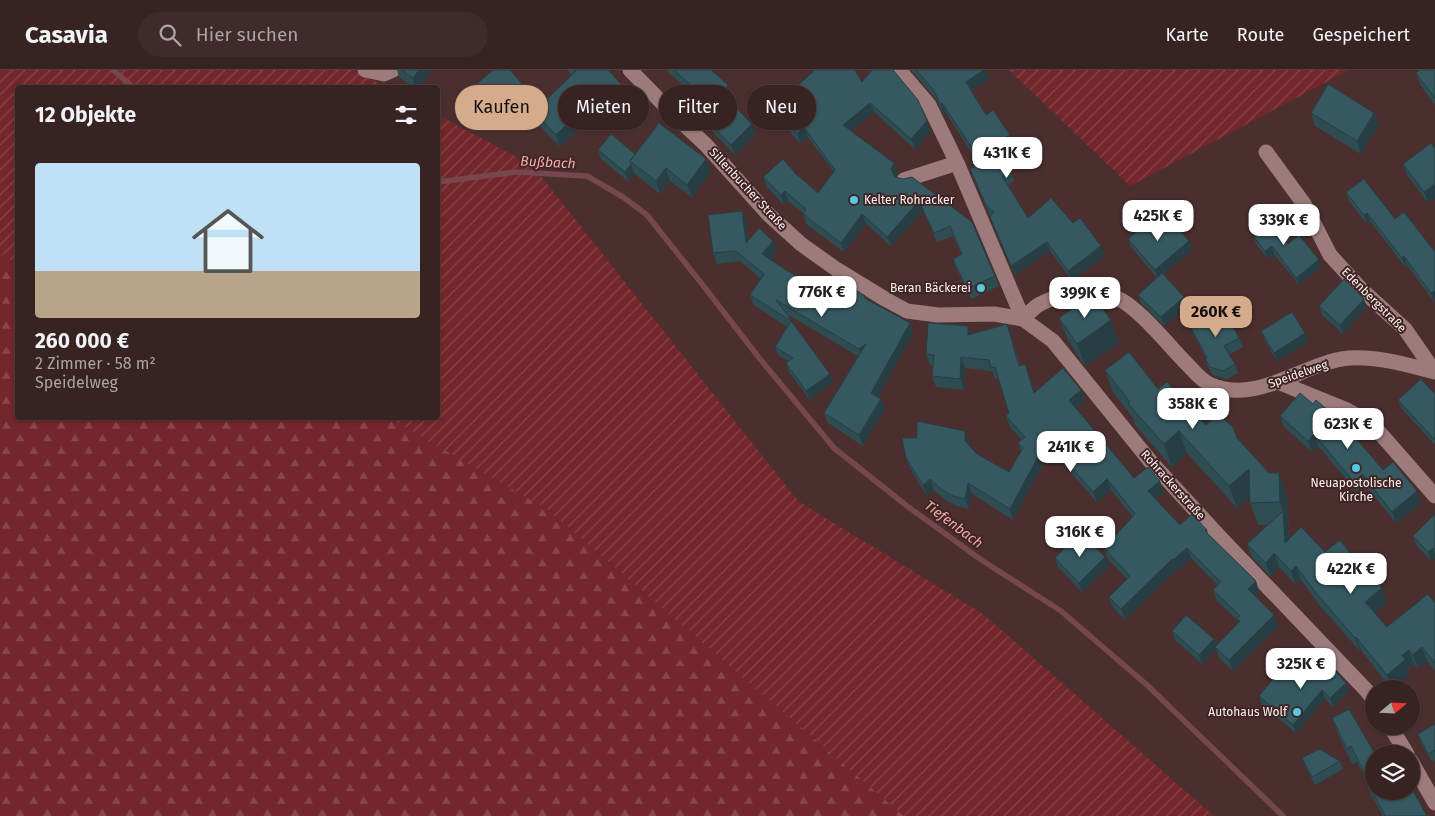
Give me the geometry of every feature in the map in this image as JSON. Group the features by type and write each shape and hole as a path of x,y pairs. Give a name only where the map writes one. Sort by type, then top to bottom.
{"street":[{"path":"365,70 384,74 392,70"},
{"path":"899,70 928,104 957,163 1023,319"},
{"name":"Sillenbucher Straße","path":"638,72 706,144 769,215 801,244 860,284 907,311 938,315 994,314 1023,319"},
{"name":"Edenbergstraße","path":"1266,152 1304,204 1330,254 1362,290 1405,329 1435,372"},
{"path":"904,180 957,163"},
{"name":"Speidelweg","path":"1023,319 1038,304 1058,297 1083,293 1115,297 1134,309 1210,385 1225,389 1247,390 1278,382 1326,363 1349,358 1376,359 1435,372"},
{"name":"Rohrackerstraße","path":"1023,319 1053,341 1151,462 1365,689"},
{"path":"1278,382 1347,410 1372,424 1435,496"},
{"path":"1420,777 1435,803"}],"green space":[{"path":"0,70 353,70 382,85 15,85 15,263 0,253"},
{"path":"1009,70 1349,70 1130,186"},
{"path":"440,116 455,124 455,130 466,130 533,166 798,501 983,614 1214,816 904,816 548,510 392,420 440,420"},
{"path":"0,253 15,263 15,420 392,420 548,510 904,816 0,816"}],"building":[{"path":"402,70 419,70 413,78"},
{"path":"493,70 510,70 522,84 521,85 475,85"},
{"path":"574,70 608,70 622,85 562,85 576,71"},
{"path":"674,70 711,70 728,85 691,85"},
{"path":"815,70 855,70 862,82 872,70 893,70 918,100 927,121 911,139 870,103 843,125 894,163 891,169 895,177 903,179 912,177 972,222 995,276 967,289 953,259 962,254 950,226 934,233 919,201 887,237 862,214 841,243 803,214 806,209 785,191 781,195 763,177 783,159 796,174 818,193 835,170 806,130 816,130 816,85 798,85"},
{"path":"916,70 984,70 966,82 986,115 993,110 1010,135 996,143 1011,171 1002,176 1028,218 1051,198 1073,223 1080,218 1101,246 1068,271 1047,242 1011,266 990,217 994,212 986,205 970,169 982,163 942,103 941,105 933,89"},
{"path":"1420,70 1435,70 1435,98 1416,73"},
{"path":"1328,84 1374,113 1357,141 1311,113"},
{"path":"558,89 558,130 561,130 556,135 548,127 548,98"},
{"path":"737,108 747,119 747,129 731,145 716,130 737,130"},
{"path":"659,123 659,130 668,130 706,159 687,185 666,168 656,181 630,161"},
{"path":"611,134 635,154 625,172 598,150"},
{"path":"1431,143 1435,149 1435,184 1424,192 1403,164"},
{"path":"1364,179 1395,219 1404,212 1435,252 1435,291 1431,293 1404,256 1402,258 1367,213 1364,215 1346,192"},
{"path":"1260,210 1288,244 1299,235 1319,260 1296,278 1272,246 1265,251 1254,237 1260,232 1250,218"},
{"path":"742,211 746,243 759,228 773,241 762,254 832,300 843,282 865,296 864,298 910,323 871,393 881,399 859,435 824,413 866,344 859,349 776,300 790,318 788,319 750,295 764,274 736,251 713,253 708,215"},
{"path":"1155,215 1168,230 1174,224 1189,241 1155,270 1128,239"},
{"path":"1162,273 1184,297 1161,317 1138,295"},
{"path":"1344,279 1364,299 1340,325 1319,306"},
{"path":"1093,295 1111,320 1077,344 1059,318"},
{"path":"1223,307 1239,338 1224,346 1235,364 1223,371 1210,367 1189,324"},
{"path":"1292,312 1305,333 1274,353 1261,331"},
{"path":"791,321 830,374 806,391 786,363 793,358 775,347"},
{"path":"928,323 968,326 968,335 1007,324 1019,366 1025,364 1034,393 1063,368 1081,390 1069,400 1134,478 1148,467 1160,481 1148,491 1180,525 1192,514 1207,530 1205,531 1256,581 1248,589 1274,615 1229,660 1215,647 1240,621 1237,619 1240,616 1213,590 1221,582 1187,548 1172,559 1121,609 1109,597 1130,576 1104,548 1135,514 1107,479 1093,492 1047,440 1010,509 968,483 965,499 953,496 941,489 930,479 923,485 906,458 902,438 917,438 917,421 965,431 965,441 977,454 1009,472 1023,448 1018,443 1025,437 1006,416 1009,413 995,367 991,368 989,360 961,357 960,379 932,376 934,355 926,354"},
{"path":"1129,352 1158,389 1167,382 1206,425 1218,414 1233,427 1237,438 1269,473 1279,473 1280,502 1250,503 1249,469 1229,486 1179,431 1164,444 1128,404 1130,402 1105,370"},
{"path":"1421,379 1435,394 1435,440 1398,400"},
{"path":"1300,393 1313,404 1316,400 1356,435 1354,436 1383,470 1393,462 1417,491 1392,512 1362,474 1354,482 1314,434 1308,441 1280,416"},
{"path":"1283,511 1285,543 1301,527 1325,552 1340,540 1369,578 1372,575 1382,588 1365,602 1387,627 1428,594 1435,603 1435,663 1422,647 1413,655 1409,650 1402,655 1405,660 1387,675 1316,593 1296,566 1291,571 1274,553 1266,563 1247,544"},
{"path":"1435,514 1435,550 1433,548 1428,552 1413,536"},
{"path":"1081,532 1105,557 1079,583 1055,558"},
{"path":"1186,615 1214,639 1199,655 1172,631"},
{"path":"1322,657 1346,683 1330,698 1322,690 1293,725 1259,696 1283,667 1299,679"},
{"path":"1349,709 1370,745 1365,745 1365,774 1351,746 1347,749 1332,718"},
{"path":"1435,724 1435,750 1428,754 1418,735"},
{"path":"1319,749 1340,761 1312,777 1302,758"},
{"path":"1377,800 1418,800 1427,816 1384,816"}],"waterway":[{"name":"Bußbach","path":"113,70 130,85"},
{"name":"Tiefenbach","path":"440,182 515,172 587,176 623,197 647,215 760,359 834,448 907,506 980,559 1061,611 1147,685 1283,816"}],"place":[{"name":"Kelter Rohracker","path":"854,200"},
{"name":"Beran Bäckerei","path":"981,288"},
{"name":"Neuapostolische Kirche","path":"1356,468"},
{"name":"Autohaus Wolf","path":"1297,712"}]}
